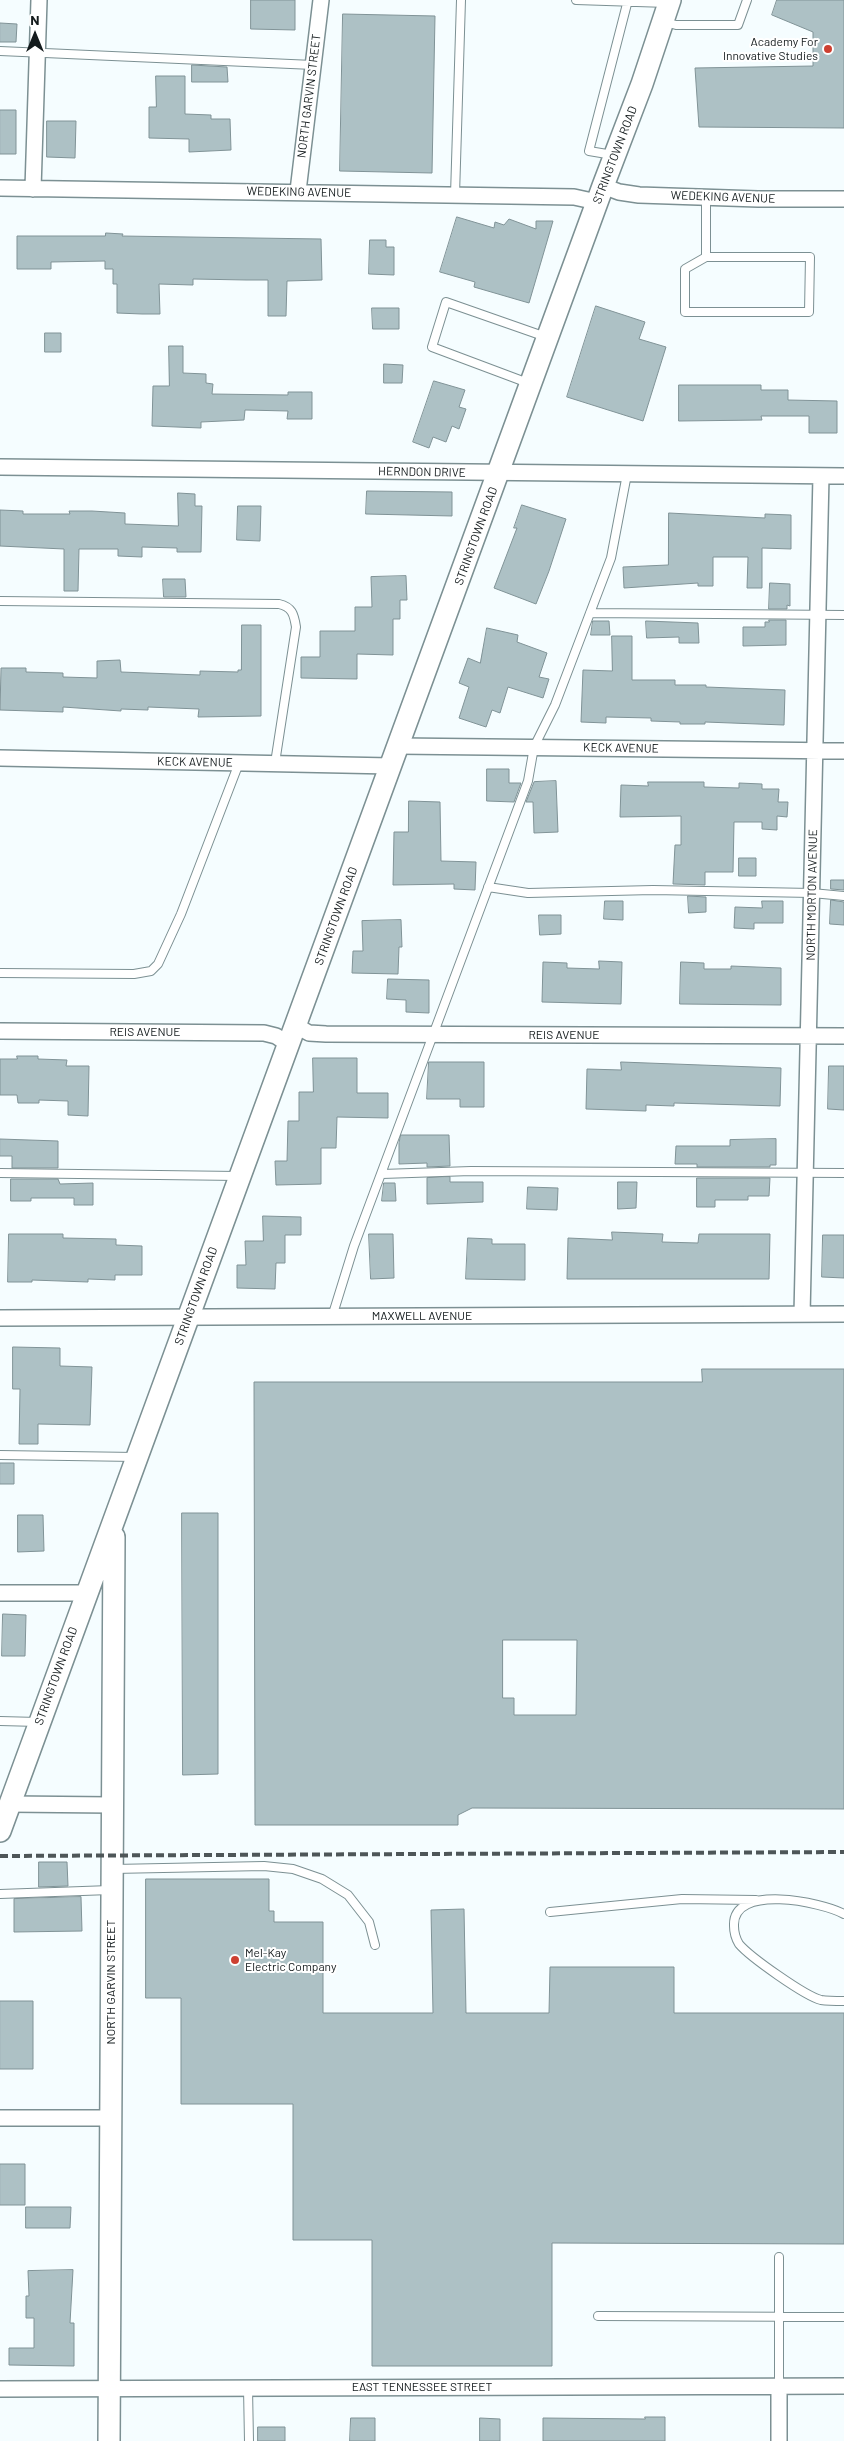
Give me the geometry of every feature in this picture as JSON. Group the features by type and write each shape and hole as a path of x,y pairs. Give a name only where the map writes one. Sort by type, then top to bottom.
{"main road":[{"name":"STRINGTOWN ROAD","path":"0,1831 614,155 642,84 667,8"},
{"name":"NORTH GARVIN STREET","path":"109,2441 114,1522"}],"street":[{"path":"33,189 39,0"},
{"name":"NORTH GARVIN STREET","path":"298,191 321,0"},
{"name":"WEDEKING AVENUE","path":"0,188 298,191 574,197 600,194 629,194 844,199"},
{"name":"HERNDON DRIVE","path":"0,467 844,476"},
{"name":"NORTH MORTON AVENUE","path":"802,1314 822,476"},
{"name":"KECK AVENUE","path":"398,746 844,751"},
{"name":"KECK AVENUE","path":"0,758 391,766"},
{"name":"REIS AVENUE","path":"299,1014 300,1028 309,1033 844,1036"},
{"name":"REIS AVENUE","path":"0,1031 264,1033 276,1036 288,1044"},
{"name":"MAXWELL AVENUE","path":"0,1318 844,1314"},
{"path":"0,1593 87,1593"},
{"path":"10,1804 111,1806"},
{"path":"0,2118 111,2118"},
{"path":"779,2386 779,2441"},
{"name":"EAST TENNESSEE STREET","path":"0,2389 844,2386"}],"lane":[{"path":"455,194 461,0"},
{"path":"576,0 628,1 667,8 676,24 738,26 747,0"},
{"path":"614,155 589,151 628,1"},
{"path":"0,51 313,65"},
{"path":"706,197 706,257"},
{"path":"706,257 810,257 809,312 684,312 685,269 706,257"},
{"path":"531,384 432,347 446,302 548,338"},
{"path":"332,1317 354,1246 435,1035 441,1009 528,781 534,747 554,704 611,558 628,474"},
{"path":"0,601 278,604 287,606 293,612 296,627 275,763"},
{"path":"590,613 844,615"},
{"path":"0,973 134,974 151,971 158,964 181,914 239,762"},
{"path":"488,887 528,893 653,890 812,893 844,896"},
{"path":"382,1174 471,1171 844,1173"},
{"path":"0,1173 240,1176"},
{"path":"0,1455 138,1457"},
{"path":"0,1721 40,1722"},
{"path":"111,1869 264,1866 293,1869 322,1878 348,1895 369,1922 375,1945"},
{"path":"0,1894 111,1890"},
{"path":"550,1912 682,1899 807,1902 844,1914"},
{"path":"768,1900 745,1906 739,1910 734,1918 734,1926 739,1943 804,1993 821,2000 844,2001"},
{"path":"779,2257 779,2386"},
{"path":"598,2316 844,2317"},
{"path":"248,2388 248,2441"}],"building":[{"path":"251,0 295,0 295,30 251,29"},
{"name":"Academy For Innovative Studies","path":"777,0 844,0 844,128 699,127 695,68 813,66 813,32 772,15"},
{"path":"343,14 435,16 432,173 340,171"},
{"path":"0,23 17,24 16,42 0,42"},
{"path":"192,65 227,67 228,82 192,82"},
{"path":"156,76 185,76 185,114 211,115 211,119 230,119 231,150 189,152 189,139 149,138 149,107 156,107"},
{"path":"0,110 16,110 16,154 0,154"},
{"path":"47,121 76,121 75,158 47,157"},
{"path":"457,217 494,228 495,222 504,225 509,219 536,229 536,221 553,221 529,303 474,287 475,282 440,272"},
{"path":"106,233 123,234 122,236 321,239 322,280 287,281 286,316 268,316 268,280 193,279 193,285 159,284 160,314 142,314 117,313 117,284 113,284 113,269 105,269 105,261 51,262 51,269 17,269 17,236 105,236"},
{"path":"370,240 386,240 386,247 394,247 394,275 369,274"},
{"path":"596,306 645,322 639,339 666,347 643,421 567,397"},
{"path":"372,308 399,308 399,329 373,329"},
{"path":"45,333 61,333 61,352 45,352"},
{"path":"169,346 183,346 183,373 206,374 206,383 213,384 212,394 288,395 288,392 312,392 312,419 287,419 288,411 245,410 244,420 201,422 201,428 152,426 153,386 169,386"},
{"path":"384,364 403,365 402,383 384,383"},
{"path":"434,381 465,390 459,407 466,409 459,429 452,426 446,442 433,437 429,448 413,442"},
{"path":"679,385 761,385 761,390 788,390 788,400 837,401 837,433 809,433 809,416 761,416 762,420 679,421"},
{"path":"367,491 452,492 452,516 366,514"},
{"path":"178,493 195,494 195,506 202,506 201,552 177,552 177,548 142,547 142,557 118,556 118,549 79,549 78,591 64,591 64,549 0,546 0,510 23,511 23,514 70,514 69,511 125,513 125,524 178,526"},
{"path":"522,505 566,519 536,604 494,588 517,528 514,528"},
{"path":"238,506 261,506 260,541 237,540"},
{"path":"669,513 765,518 765,514 791,515 791,549 762,548 762,588 747,588 748,557 713,557 713,586 698,586 698,583 624,588 623,567 668,565"},
{"path":"406,576 407,600 400,600 400,619 393,619 393,655 357,654 357,679 301,678 301,657 320,657 320,631 355,631 355,607 372,607 371,577"},
{"path":"163,579 185,579 186,597 164,597"},
{"path":"770,583 790,584 790,606 787,605 787,609 769,609"},
{"path":"769,620 786,620 786,645 743,646 743,627 765,627 765,622 769,622"},
{"path":"593,621 609,621 610,635 591,635"},
{"path":"646,621 698,623 699,643 679,643 679,637 647,638"},
{"path":"242,625 261,625 261,716 198,717 199,709 148,707 148,710 121,709 121,711 63,707 63,712 0,710 1,668 26,668 26,672 63,673 63,677 97,678 97,661 120,660 121,672 200,675 200,671 238,672 238,670 241,670"},
{"path":"487,628 518,635 517,642 547,653 539,677 549,679 543,698 508,687 500,713 492,710 486,727 459,718 469,687 459,683 468,658 480,663"},
{"path":"612,636 632,636 632,680 675,680 675,685 785,690 784,725 705,722 705,724 680,724 680,722 651,721 651,718 606,717 606,723 581,722 583,670 612,671"},
{"path":"487,769 509,769 509,783 521,783 514,802 487,801"},
{"path":"556,781 558,832 534,833 533,802 526,802 534,782"},
{"path":"648,782 704,782 704,787 739,788 739,783 762,784 762,789 779,789 778,802 788,802 787,817 777,816 777,830 762,829 762,822 734,822 733,872 705,872 705,885 673,884 675,845 681,845 681,816 620,817 621,785 648,786"},
{"path":"409,801 440,802 441,861 476,862 475,890 454,889 454,884 393,885 394,832 408,832"},
{"path":"739,858 756,858 756,876 739,876"},
{"path":"831,880 844,880 844,890 831,889"},
{"path":"688,896 706,897 706,912 689,913"},
{"path":"831,900 844,902 844,925 830,924"},
{"path":"605,901 623,901 623,920 604,919"},
{"path":"762,901 783,901 783,923 754,923 754,929 734,928 735,907 762,908"},
{"path":"539,915 561,915 561,934 540,935"},
{"path":"401,920 402,947 399,947 398,974 352,973 353,951 363,951 362,921"},
{"path":"599,961 622,962 621,1004 542,1002 543,962 567,963 567,968 599,969"},
{"path":"681,962 704,963 704,969 731,969 731,966 781,968 781,1005 680,1004"},
{"path":"388,979 429,980 429,1013 406,1012 406,1000 387,999"},
{"path":"17,1056 38,1056 38,1059 67,1060 66,1066 89,1066 88,1116 68,1115 68,1101 39,1100 39,1103 18,1103 17,1095 0,1095 0,1059 17,1059"},
{"path":"313,1058 357,1058 357,1093 388,1093 388,1118 337,1117 336,1148 321,1148 321,1184 276,1185 275,1161 287,1161 288,1121 299,1121 299,1092 313,1092"},
{"path":"429,1062 484,1062 484,1107 460,1107 460,1099 427,1099"},
{"path":"621,1062 781,1068 780,1106 674,1103 674,1106 646,1105 646,1111 586,1109 587,1069 621,1070"},
{"path":"829,1066 844,1066 844,1110 828,1109"},
{"path":"401,1135 449,1135 450,1166 427,1167 427,1163 399,1164"},
{"path":"0,1139 58,1141 58,1168 12,1168 12,1156 0,1156"},
{"path":"776,1139 776,1165 770,1165 770,1167 697,1167 697,1164 675,1164 676,1146 730,1146 730,1140"},
{"path":"450,1177 450,1182 483,1182 483,1202 427,1204 427,1178"},
{"path":"697,1178 770,1178 769,1196 748,1196 748,1200 715,1200 715,1207 697,1207"},
{"path":"11,1179 58,1179 60,1184 93,1183 93,1205 74,1205 74,1198 31,1198 31,1201 11,1201"},
{"path":"618,1182 637,1182 636,1208 618,1209"},
{"path":"384,1183 395,1183 396,1201 382,1201"},
{"path":"528,1187 558,1188 557,1210 527,1209"},
{"path":"263,1216 301,1217 301,1235 285,1235 285,1263 276,1263 275,1289 237,1288 237,1265 246,1265 245,1241 263,1241"},
{"path":"612,1232 663,1234 662,1242 698,1243 699,1234 770,1234 769,1279 567,1279 568,1238 612,1240"},
{"path":"9,1234 63,1234 63,1238 116,1239 116,1245 142,1246 142,1275 115,1275 115,1280 88,1279 88,1282 32,1280 32,1282 8,1282"},
{"path":"369,1234 393,1234 394,1278 371,1279"},
{"path":"823,1235 844,1235 844,1278 822,1277"},
{"path":"468,1238 492,1239 492,1244 525,1244 525,1280 466,1279"},
{"path":"13,1347 60,1348 60,1366 92,1367 90,1425 38,1424 38,1444 19,1444 20,1389 13,1389"},
{"path":"702,1369 844,1369 844,1809 472,1808 458,1815 458,1825 255,1825 254,1382 702,1382","holes":["503,1640 577,1640 576,1715 514,1715 514,1698 503,1698"]},
{"path":"0,1463 14,1463 14,1484 0,1484"},
{"path":"182,1513 218,1513 218,1774 183,1775"},
{"path":"18,1515 43,1515 44,1551 18,1552"},
{"path":"3,1614 26,1615 25,1656 2,1656"},
{"path":"39,1862 67,1862 68,1886 39,1887"},
{"path":"146,1879 269,1879 269,1911 274,1911 274,1922 323,1922 323,2013 433,2013 431,1910 464,1909 466,2013 549,2013 550,1967 674,1967 674,2013 844,2013 844,2244 552,2243 552,2366 372,2366 372,2240 293,2240 293,2104 181,2104 181,1998 146,1998"},
{"path":"81,1897 82,1931 14,1932 14,1899"},
{"path":"0,2001 33,2001 33,2069 0,2069"},
{"path":"0,2164 25,2164 25,2205 0,2205"},
{"path":"26,2207 71,2207 70,2228 26,2228"},
{"path":"73,2270 70,2323 74,2323 74,2366 9,2365 9,2348 34,2348 34,2318 26,2318 26,2296 29,2296 28,2271"},
{"path":"645,2417 665,2417 665,2441 543,2441 543,2418 645,2419"},
{"path":"351,2418 375,2418 375,2441 350,2441"},
{"path":"480,2418 500,2419 500,2441 480,2441"},
{"path":"258,2427 285,2427 285,2441 258,2441"}],"railway":[{"path":"0,1856 844,1852"}],"place":[{"name":"Academy For Innovative Studies","path":"828,49"},
{"name":"Mel-Kay Electric Company","path":"235,1960"}]}
